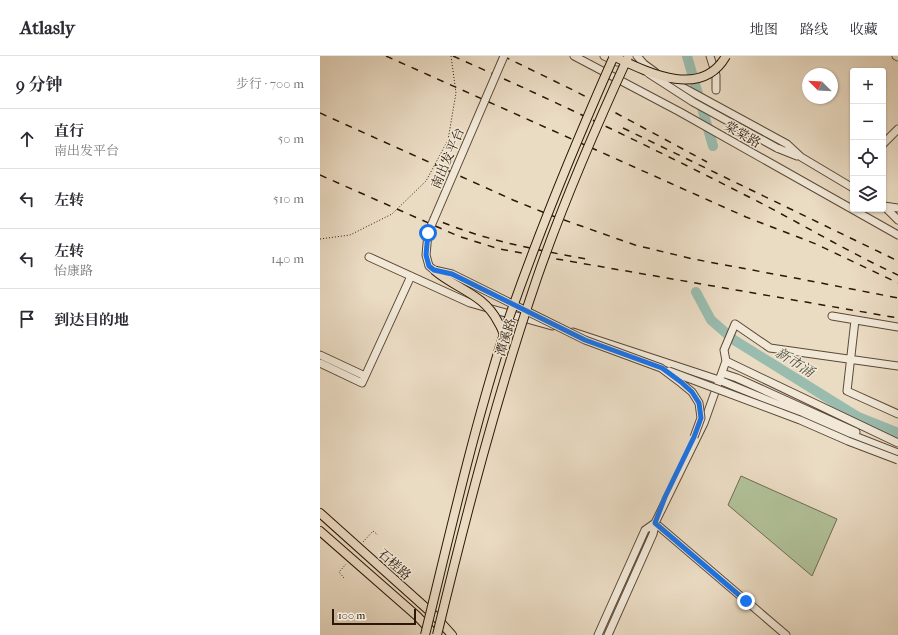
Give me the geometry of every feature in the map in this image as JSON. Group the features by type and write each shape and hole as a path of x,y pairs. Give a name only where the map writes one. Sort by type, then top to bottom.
{"main road":[{"path":"609,56 640,69 675,79 690,80 710,73 722,63 726,56"},
{"name":"潭溪路","path":"425,635 467,462 509,319 548,213 609,56"},
{"name":"潭溪路","path":"436,635 483,456 528,306 557,224 603,112 629,56"},
{"path":"434,270 443,278 482,301 491,309 503,332 504,340 475,446 448,558 436,588"},
{"name":"石槎路","path":"320,513 435,616 452,635"},
{"name":"石槎路","path":"320,531 352,558 436,635"}],"street":[{"name":"南出发平台","path":"434,270 429,266 426,255 428,233 504,56"},
{"name":"棠棠路","path":"574,56 680,112 898,235"},
{"path":"602,70 609,56"},
{"name":"棠棠路","path":"609,56 625,66 684,88 787,144 801,157 850,186"},
{"path":"620,80 629,56"},
{"path":"637,56 644,64 670,82"},
{"path":"710,56 716,75 716,90"},
{"path":"640,69 693,102 777,148 801,157"},
{"path":"886,141 898,129"},
{"path":"886,206 898,208"},
{"path":"886,207 898,214"},
{"path":"886,208 898,220"},
{"path":"369,257 470,303 572,331 721,377 857,437 898,453"},
{"path":"434,270 452,274 585,340 793,417 848,441 898,460"},
{"path":"364,380 411,276"},
{"path":"832,316 898,327"},
{"path":"855,320 846,391 898,414"},
{"path":"598,635 645,530 655,523 704,423 726,361 724,350 735,324 770,348 898,366"},
{"path":"320,355 364,380"},
{"path":"726,361 898,443"},
{"path":"320,363 364,380"},
{"path":"608,635 653,534 655,523 665,497 694,437 701,418 699,403 692,392 662,368"},
{"path":"721,377 737,378 869,438 898,448"},
{"path":"655,523 786,635"}],"path":[{"path":"320,239 350,235 392,214 426,181 448,140 456,93 451,56"},
{"path":"359,547 373,531 378,535"},
{"path":"344,578 339,572 352,558"}],"green space":[{"path":"741,476 837,519 812,576 728,505"}],"waterway":[{"name":"新市涌","path":"687,56 713,146"},
{"name":"新市涌","path":"696,292 711,320 734,340 858,417 898,433"}],"railway":[{"path":"386,56 746,217 816,244 898,283"},
{"path":"453,56 564,106 673,159 898,275"},
{"path":"503,56 577,92 707,162"},
{"path":"320,113 513,200 550,215 635,245 693,259 898,298"},
{"path":"623,128 898,261"},
{"path":"320,175 458,236 499,249 898,318"},
{"path":"430,217 489,238 530,248 592,260"}],"route":[{"path":"428,233 426,255 429,266 434,270 452,274 585,340 662,368 692,392 699,403 701,418 694,437 665,497 655,523 746,601"}]}
